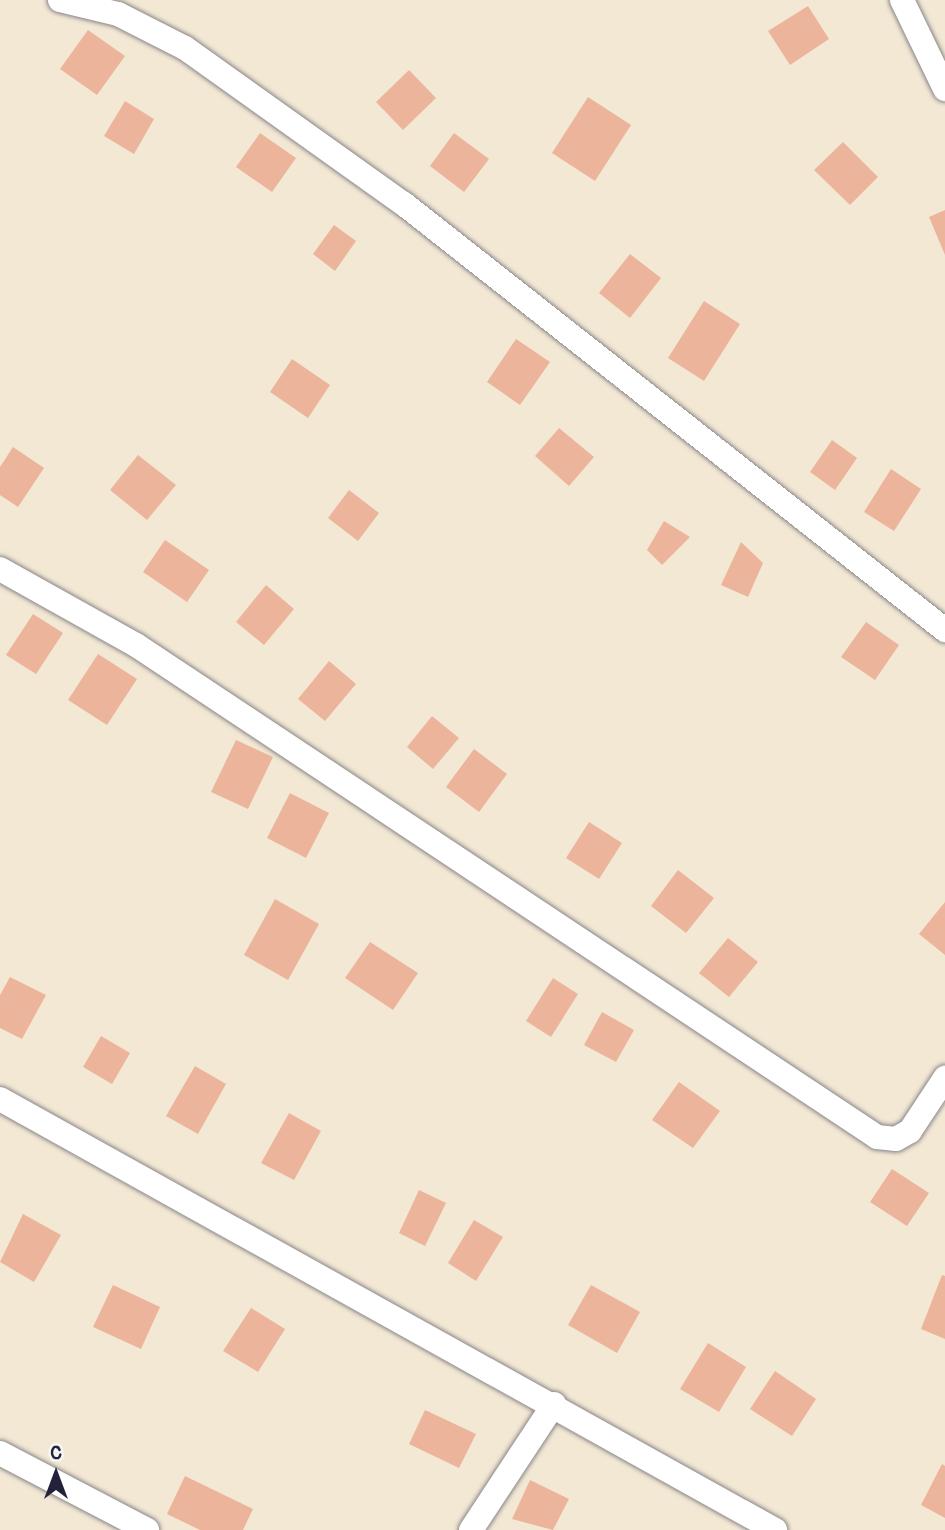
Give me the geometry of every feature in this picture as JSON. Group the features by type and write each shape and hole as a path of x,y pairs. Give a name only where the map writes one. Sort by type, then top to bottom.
{"street":[{"path":"61,0 118,14 185,48 382,188 945,630"},
{"path":"902,0 945,89"},
{"path":"0,569 136,645 877,1137 897,1139 910,1130 945,1078"},
{"path":"0,1098 554,1404 775,1530"},
{"path":"471,1530 554,1404"},
{"path":"0,1453 147,1530"}],"building":[{"path":"808,6 829,39 790,65 768,31"},
{"path":"88,30 125,56 97,95 60,69"},
{"path":"409,70 436,98 403,130 376,102"},
{"path":"588,97 631,125 595,181 552,153"},
{"path":"125,101 154,119 134,154 104,136"},
{"path":"260,133 296,158 272,192 236,167"},
{"path":"454,133 489,159 464,192 430,166"},
{"path":"843,142 878,177 850,205 814,170"},
{"path":"945,210 945,255 929,217"},
{"path":"334,225 356,241 335,271 313,254"},
{"path":"630,254 661,278 630,318 599,293"},
{"path":"704,301 740,324 704,381 668,358"},
{"path":"516,339 550,362 520,405 487,382"},
{"path":"292,359 330,385 308,418 270,392"},
{"path":"559,428 594,457 569,486 535,456"},
{"path":"832,440 857,458 835,490 810,472"},
{"path":"13,447 44,468 18,507 0,495 0,467"},
{"path":"138,455 176,485 147,520 110,490"},
{"path":"891,469 921,489 894,531 864,512"},
{"path":"349,490 379,513 358,541 328,518"},
{"path":"664,521 690,537 662,565 647,550"},
{"path":"165,540 209,570 187,602 143,572"},
{"path":"741,542 763,563 748,597 721,585"},
{"path":"266,585 294,609 264,645 236,622"},
{"path":"33,614 63,633 36,674 6,655"},
{"path":"866,622 899,645 875,680 841,657"},
{"path":"98,654 137,679 107,725 68,700"},
{"path":"329,661 356,684 325,721 298,699"},
{"path":"432,716 459,738 433,769 407,747"},
{"path":"236,740 273,757 248,809 211,792"},
{"path":"474,749 507,774 479,812 446,787"},
{"path":"290,793 329,813 306,858 267,838"},
{"path":"589,822 622,843 599,879 566,858"},
{"path":"678,870 714,898 686,933 651,906"},
{"path":"275,899 319,924 288,980 244,955"},
{"path":"945,902 945,955 919,934"},
{"path":"728,938 758,962 729,997 699,973"},
{"path":"370,942 418,973 393,1010 345,978"},
{"path":"10,977 46,995 22,1039 0,1028 0,995"},
{"path":"553,978 578,994 551,1037 526,1021"},
{"path":"602,1012 634,1030 616,1062 584,1045"},
{"path":"101,1036 130,1053 112,1084 83,1067"},
{"path":"195,1066 226,1084 198,1134 166,1116"},
{"path":"679,1082 720,1111 693,1148 652,1120"},
{"path":"289,1113 321,1131 294,1180 261,1163"},
{"path":"892,1169 929,1193 907,1226 870,1202"},
{"path":"419,1190 446,1203 425,1246 399,1233"},
{"path":"23,1214 61,1235 34,1282 0,1262"},
{"path":"474,1220 503,1237 476,1281 448,1263"},
{"path":"942,1275 945,1276 945,1339 921,1329"},
{"path":"113,1285 160,1307 141,1349 93,1327"},
{"path":"591,1285 640,1312 617,1353 568,1325"},
{"path":"251,1308 285,1329 258,1372 223,1351"},
{"path":"708,1343 746,1367 719,1412 680,1389"},
{"path":"775,1371 816,1399 792,1436 750,1409"},
{"path":"425,1410 476,1434 459,1468 409,1444"},
{"path":"942,1464 945,1466 945,1518 921,1505"},
{"path":"185,1476 253,1509 243,1530 200,1530 167,1514"},
{"path":"530,1480 569,1499 553,1530 512,1519"}]}
